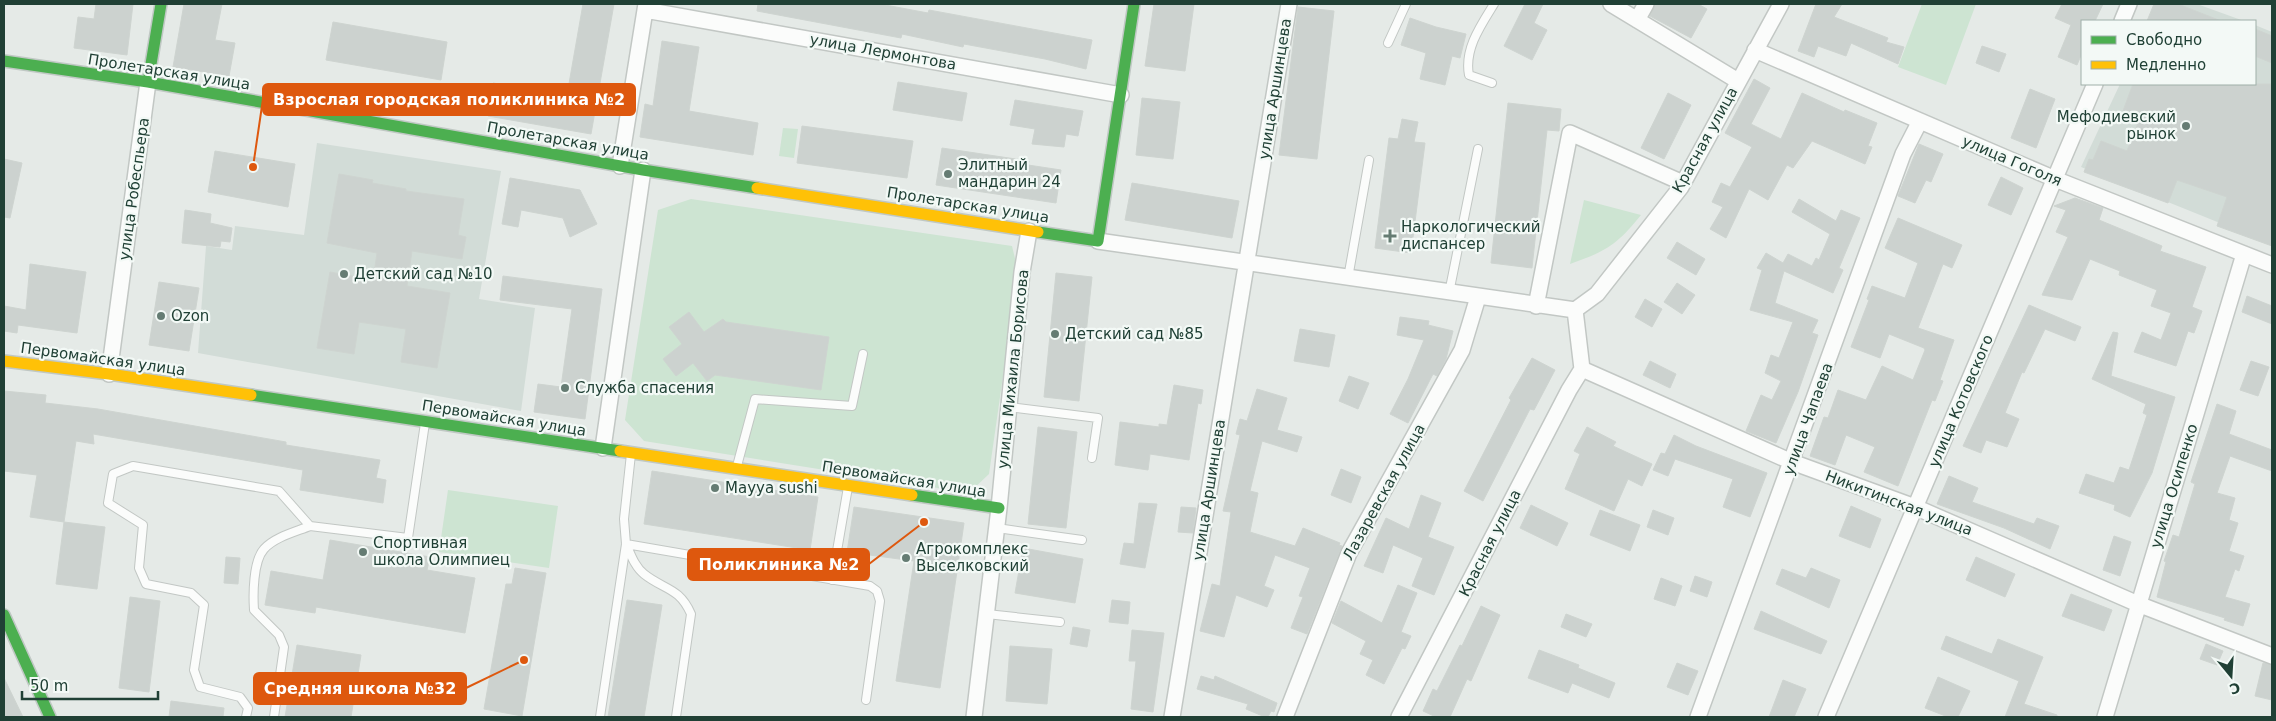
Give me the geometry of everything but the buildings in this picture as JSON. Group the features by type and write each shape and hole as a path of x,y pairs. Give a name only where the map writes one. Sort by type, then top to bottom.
{"main road":[{"name":"улица Робеспьера","path":"148,82 161,4"},
{"path":"1098,241 1134,4"},
{"name":"Пролетарская улица","path":"4,61 148,82 643,170 1098,241"},
{"name":"Первомайская улица","path":"4,360 426,421 999,508"},
{"path":"4,615 50,717"}],"street":[{"name":"улица Аршинцева","path":"1172,717 1289,4"},
{"path":"1610,4 1738,82"},
{"path":"1637,20 1646,4"},
{"name":"Красная улица","path":"1575,310 1596,294 1683,183 1780,4"},
{"path":"2122,20 2129,4"},
{"name":"улица Лермонтова","path":"646,7 1121,94"},
{"path":"620,166 646,7"},
{"name":"улица Гоголя","path":"1756,50 2055,179 2272,265"},
{"name":"улица Робеспьера","path":"109,374 148,82"},
{"name":"улица Котовского","path":"1826,717 2095,85"},
{"name":"улица Чапаева","path":"1698,717 1903,154 1920,121"},
{"path":"1536,306 1570,133 1683,183"},
{"path":"603,448 643,170"},
{"name":"улица Михаила Борисова","path":"974,717 997,528 1022,272 1029,230"},
{"path":"1098,241 1536,306 1575,310 1582,369"},
{"name":"улица Осипенко","path":"2105,717 2244,254"},
{"name":"Лазаревская улица","path":"1285,717 1349,553 1462,350 1478,297"},
{"name":"Красная улица","path":"1399,717 1569,390 1582,369"},
{"name":"Никитинская улица","path":"1582,369 1792,462 1916,507 2138,604 2272,656"}],"lane":[{"path":"1388,43 1406,4"},
{"path":"1492,83 1469,74 1467,64 1474,40 1494,4"},
{"path":"1449,293 1478,149"},
{"path":"1348,278 1368,160"},
{"path":"737,468 755,399 852,406 863,354"},
{"path":"1008,407 1098,418 1092,458"},
{"path":"274,717 284,647 279,635 254,610 253,595 258,558 264,549 278,539 310,526 408,538 426,421"},
{"path":"600,717 626,544 624,519 632,452"},
{"path":"246,717 248,708 240,697 200,687 194,670 204,605 191,593 146,584 139,568 143,525 108,502 113,474 133,466 279,491 310,526"},
{"path":"832,580 848,485"},
{"path":"997,528 1082,540"},
{"path":"626,544 870,586 877,591 880,600 866,700"},
{"path":"626,544 635,564 645,575 677,592 685,601 691,614 676,717"},
{"path":"987,614 1060,622"}],"shaded area":[{"path":"2157,4 2197,4 2241,20 2149,20"},
{"name":"Мефодиевский рынок","path":"2256,25 2272,32 2272,244 2081,167 2120,85 2256,85"},
{"name":"Детский сад №10","path":"317,143 501,171 479,299 535,308 521,411 198,353 206,246 232,250 235,226 304,235"}],"green space":[{"path":"1922,4 1976,4 1946,85 1898,67"},
{"path":"783,128 798,129 794,158 779,156"},
{"path":"691,199 1012,246 1018,271 989,474 969,493 644,441 625,420 658,210"},
{"path":"1584,200 1641,215 1610,246 1570,264"},
{"path":"448,490 558,506 549,568 439,552"}],"traffic: fast":[{"path":"4,61 148,82 161,4"},
{"path":"1038,232 1098,241 1134,4"},
{"path":"148,82 643,170 757,188"},
{"path":"251,395 620,451"},
{"path":"912,495 999,508"},
{"path":"4,615 50,717"}],"traffic: slow":[{"path":"757,188 1038,232"},
{"path":"4,361 251,395"},
{"path":"620,451 912,495"}],"place":[{"name":"Мефодиевский рынок","path":"2186,126"},
{"name":"Взрослая городская поликлиника №2","path":"253,167"},
{"name":"Элитный мандарин 24","path":"948,174"},
{"name":"Наркологический диспансер","path":"1390,236"},
{"name":"Детский сад №10","path":"344,274"},
{"name":"Ozon","path":"161,316"},
{"name":"Детский сад №85","path":"1055,334"},
{"name":"Служба спасения","path":"565,388"},
{"name":"Mayya sushi","path":"715,488"},
{"name":"Поликлиника №2","path":"924,522"},
{"name":"Спортивная школа Олимпиец","path":"363,552"},
{"name":"Агрокомплекс Выселковский","path":"906,558"},
{"name":"Средняя школа №32","path":"524,660"}]}
